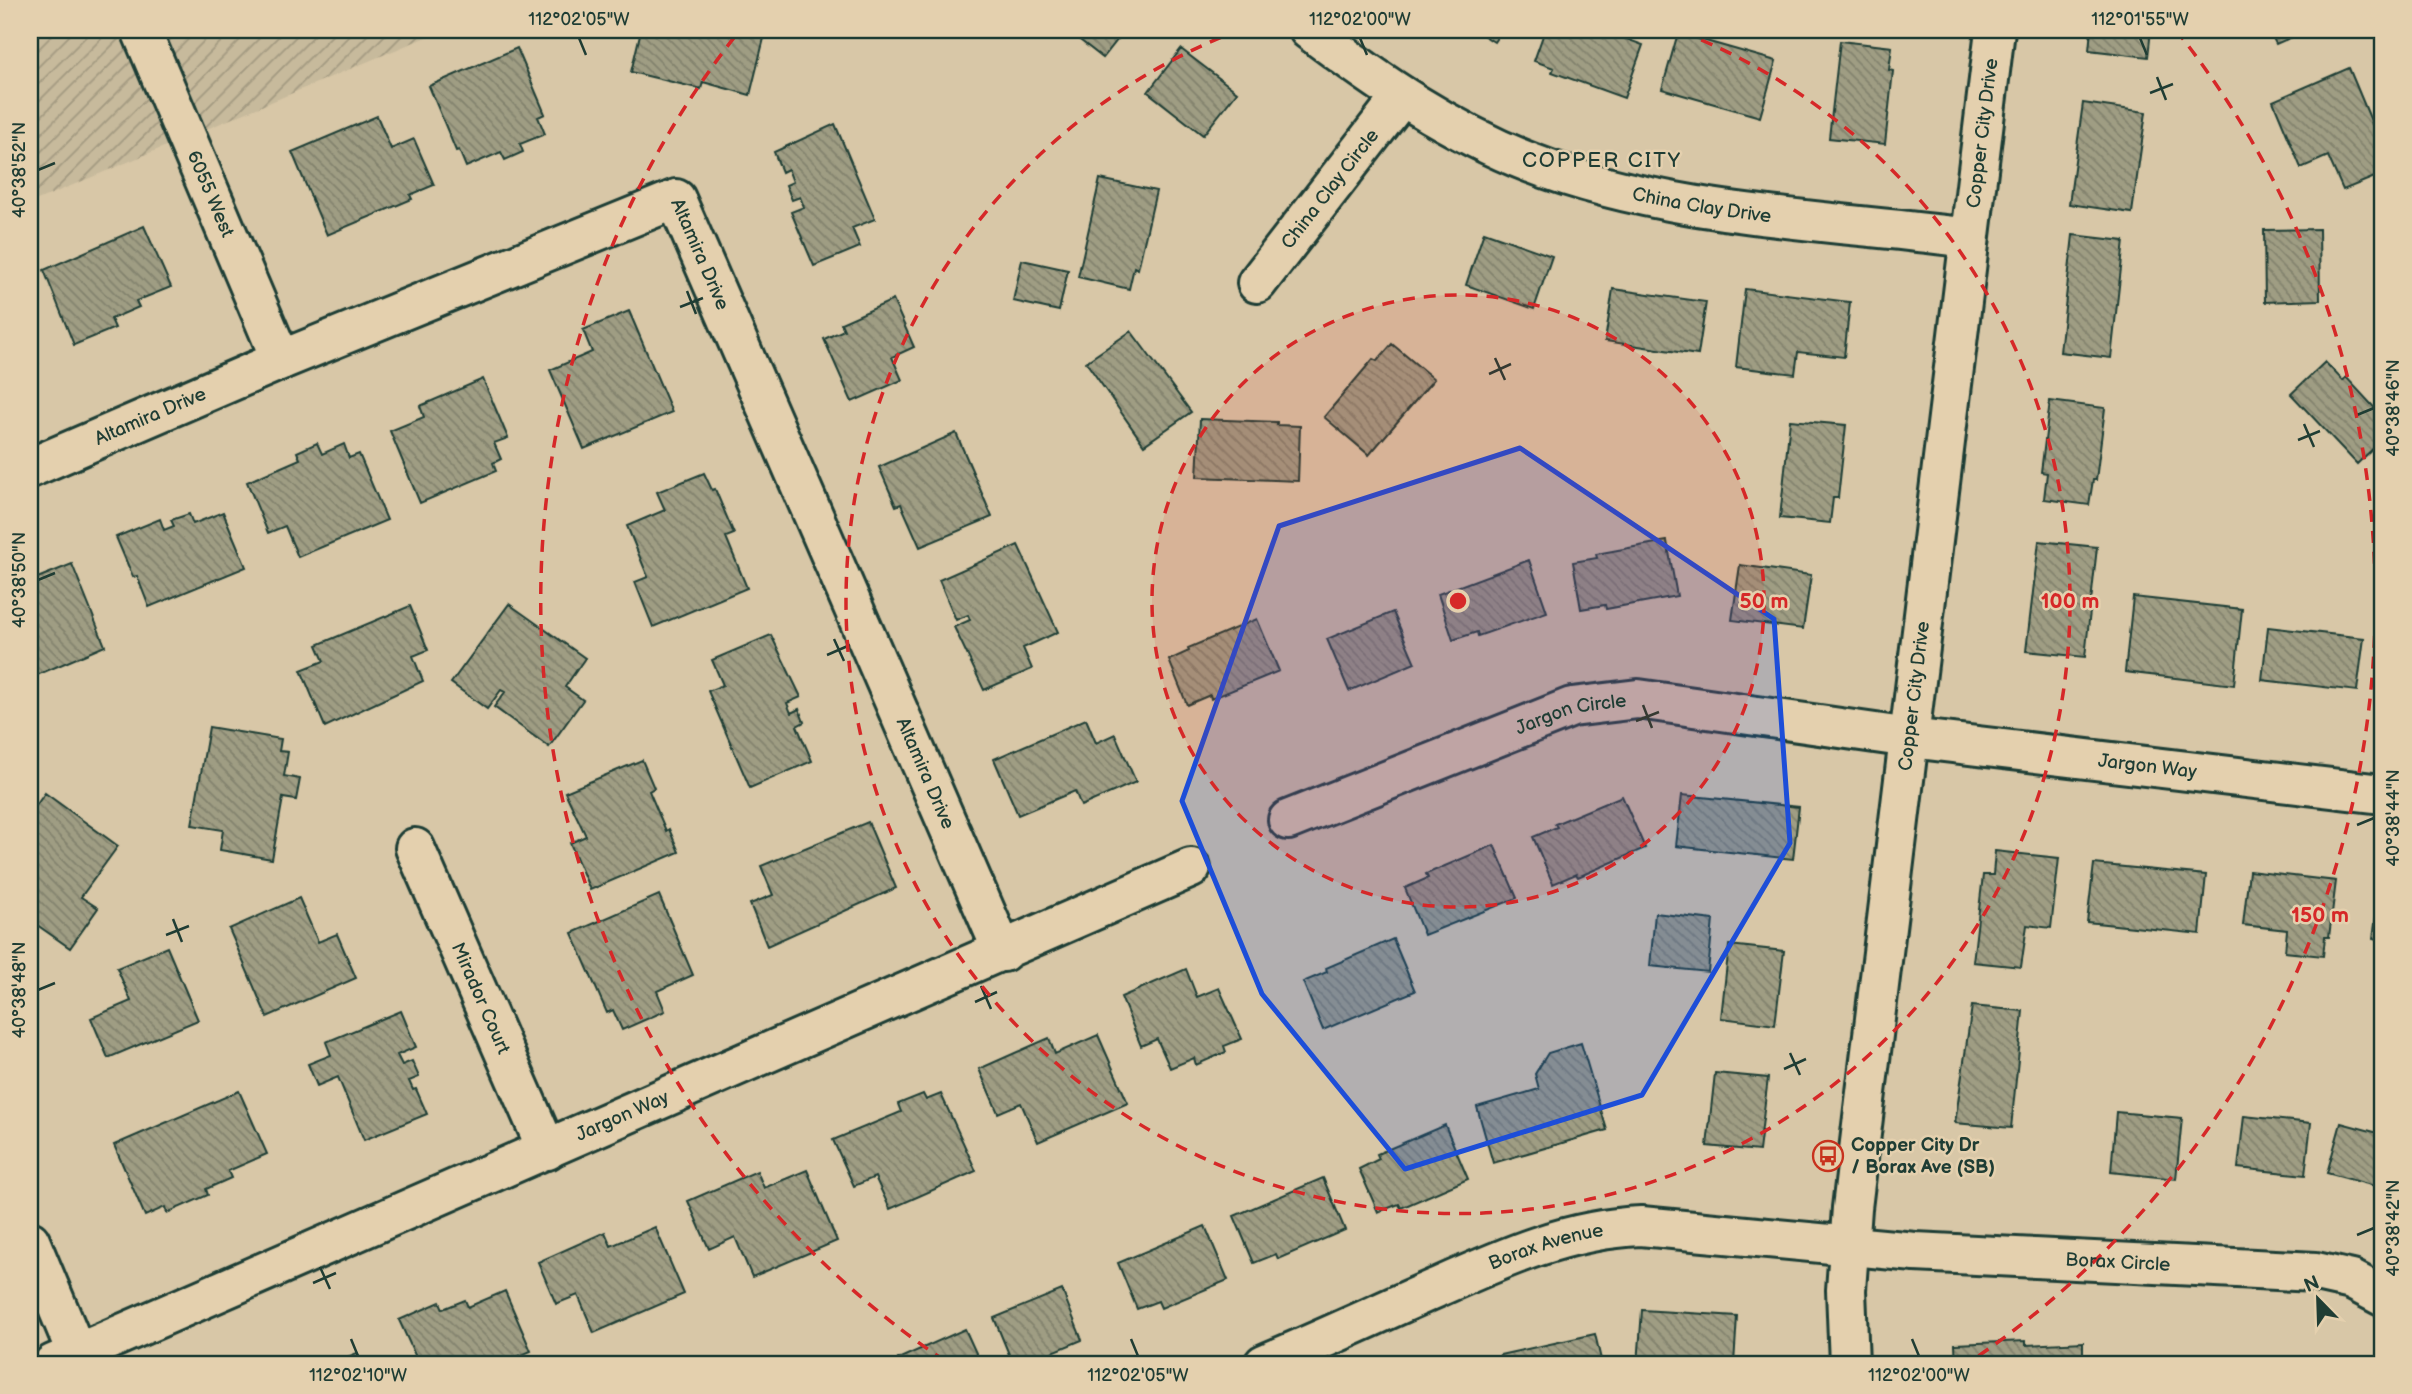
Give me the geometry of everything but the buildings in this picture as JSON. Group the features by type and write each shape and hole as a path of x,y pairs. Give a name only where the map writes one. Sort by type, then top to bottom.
{"street":[{"name":"6055 West","path":"141,30 281,360"},
{"name":"China Clay Drive","path":"1309,30 1448,125 1494,147 1575,177 1733,210 1969,238"},
{"name":"Copper City Drive","path":"1849,1364 1848,1246 1995,30"},
{"name":"China Clay Circle","path":"1257,283 1402,96"},
{"name":"Altamira Drive","path":"30,468 281,360 676,198 1003,952"},
{"name":"Jargon Circle","path":"1288,820 1572,706 1638,699 1910,738"},
{"name":"Jargon Way","path":"1910,738 2382,794"},
{"name":"Mirador Court","path":"415,848 547,1150"},
{"name":"Jargon Way","path":"65,1359 1191,868"},
{"name":"Borax Avenue","path":"1267,1364 1501,1259 1567,1235 1604,1227 1641,1226 1848,1246"},
{"path":"30,1241 65,1359"},
{"name":"Borax Circle","path":"1848,1246 1915,1252 2316,1272 2352,1280 2382,1296"}],"highlighted area":[{"path":"1520,448 1774,619 1790,843 1642,1095 1405,1169 1262,994 1182,801 1279,526"}],"shaded area":[{"path":"30,30 443,30 30,203"}],"place":[{"name":"Copper City Dr / Borax Ave (SB)","path":"1828,1156"}],"district":[{"name":"COPPER CITY","path":"1602,160"}]}
